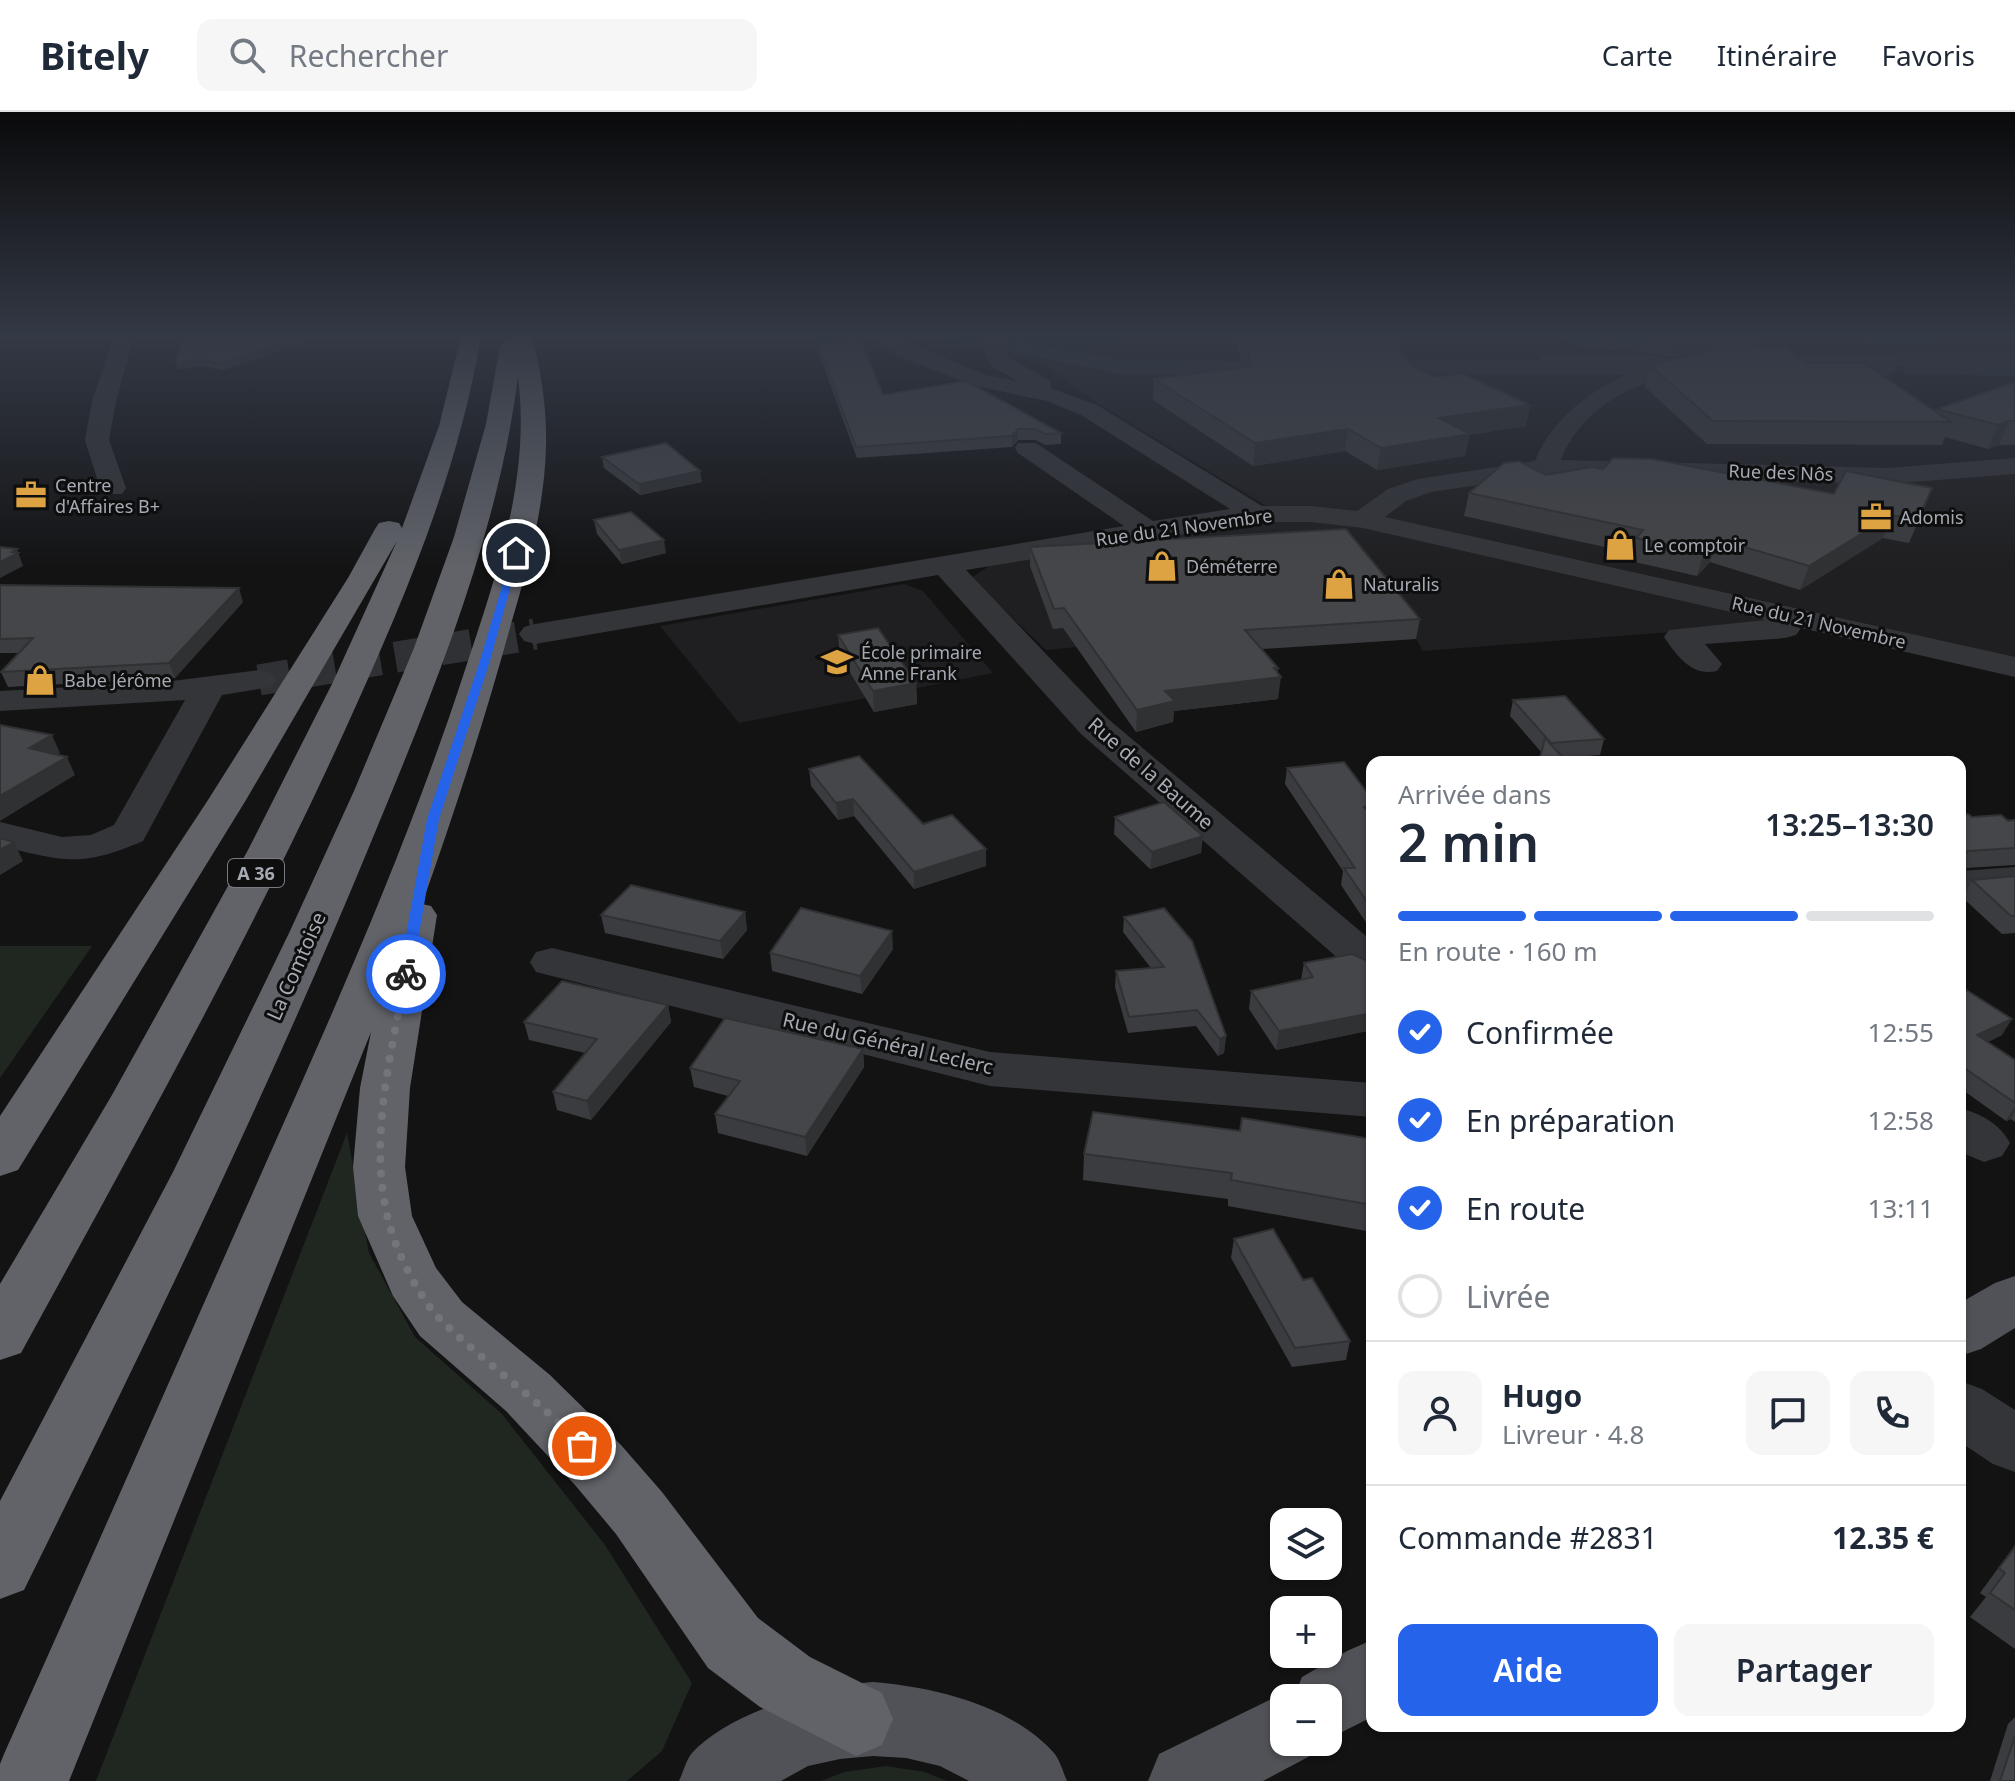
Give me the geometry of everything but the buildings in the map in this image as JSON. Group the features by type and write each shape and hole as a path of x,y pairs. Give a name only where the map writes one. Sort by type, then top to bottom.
{"highway":[{"path":"0,1157 227,800 363,578 449,414"},
{"name":"A 36","path":"0,1336 132,1104 308,775 418,522 452,414"},
{"name":"La Comtoise","path":"0,1567 74,1427 231,1109 379,779 474,520 501,414"},
{"path":"31,1781 385,944 433,819 484,664 524,523 534,442 533,414"},
{"path":"433,819 385,1088 381,1130 381,1191 385,1216 397,1250 425,1300 441,1319 528,1393 598,1465 639,1513 733,1643 785,1682 856,1719"}],"main road":[{"path":"1342,1694 1366,1680"},
{"path":"717,1781 758,1750 790,1735 823,1724 856,1719 918,1721 977,1743 1029,1781"},
{"path":"1186,1781 1270,1738"}],"street":[{"path":"102,414 97,440 113,488"},
{"path":"1091,414 1256,514"},
{"path":"1546,467 1549,454 1579,414"},
{"path":"1027,448 1148,530"},
{"name":"Rue des Nôs","path":"1363,520 1397,495 1427,485 1546,467 1887,476 2015,466"},
{"name":"Rue du 21 Novembre","path":"535,634 946,566 1064,540 1256,514 1311,514 1363,520 2015,667"},
{"name":"Rue de la Baume","path":"946,566 1094,726 1365,950"},
{"path":"1705,664 1680,637 1827,624"},
{"path":"0,701 209,688 259,680"},
{"path":"0,834 62,849 98,846 129,833 209,688"},
{"path":"1966,883 2015,879"},
{"name":"Rue du Général Leclerc","path":"552,962 990,1069 1366,1100"},
{"path":"1966,1412 2015,1444"}],"shaded area":[{"path":"1115,414 2015,414 2015,676 1789,623 1423,651 1416,639 1268,649 1252,630 1046,650 971,578 995,562 1236,522 1286,518"},
{"name":"École primaire Anne Frank","path":"904,584 923,591 993,673 739,723 660,626"},
{"path":"0,946 92,946 0,1078"},
{"path":"347,1133 369,1253 415,1337 502,1414 605,1545 692,1683 662,1751 627,1781 96,1781"},
{"path":"886,1766 925,1772 947,1781 821,1781 844,1772"}],"tunnel":[{"path":"259,680 535,634"}],"way so far":[{"path":"406,974 385,1088 379,1167 385,1216 397,1250 425,1300 441,1319 528,1393 582,1446"}],"place":[{"name":"Centre d'Affaires B+","path":"31,495"},
{"name":"Adomis","path":"1876,517"},
{"name":"Le comptoir","path":"1620,545"},
{"name":"Déméterre","path":"1162,566"},
{"name":"Naturalis","path":"1339,584"},
{"name":"École primaire Anne Frank","path":"837,662"},
{"name":"Babe Jérôme","path":"40,680"}],"route":[{"path":"406,974 433,819 484,664 516,553"}]}
